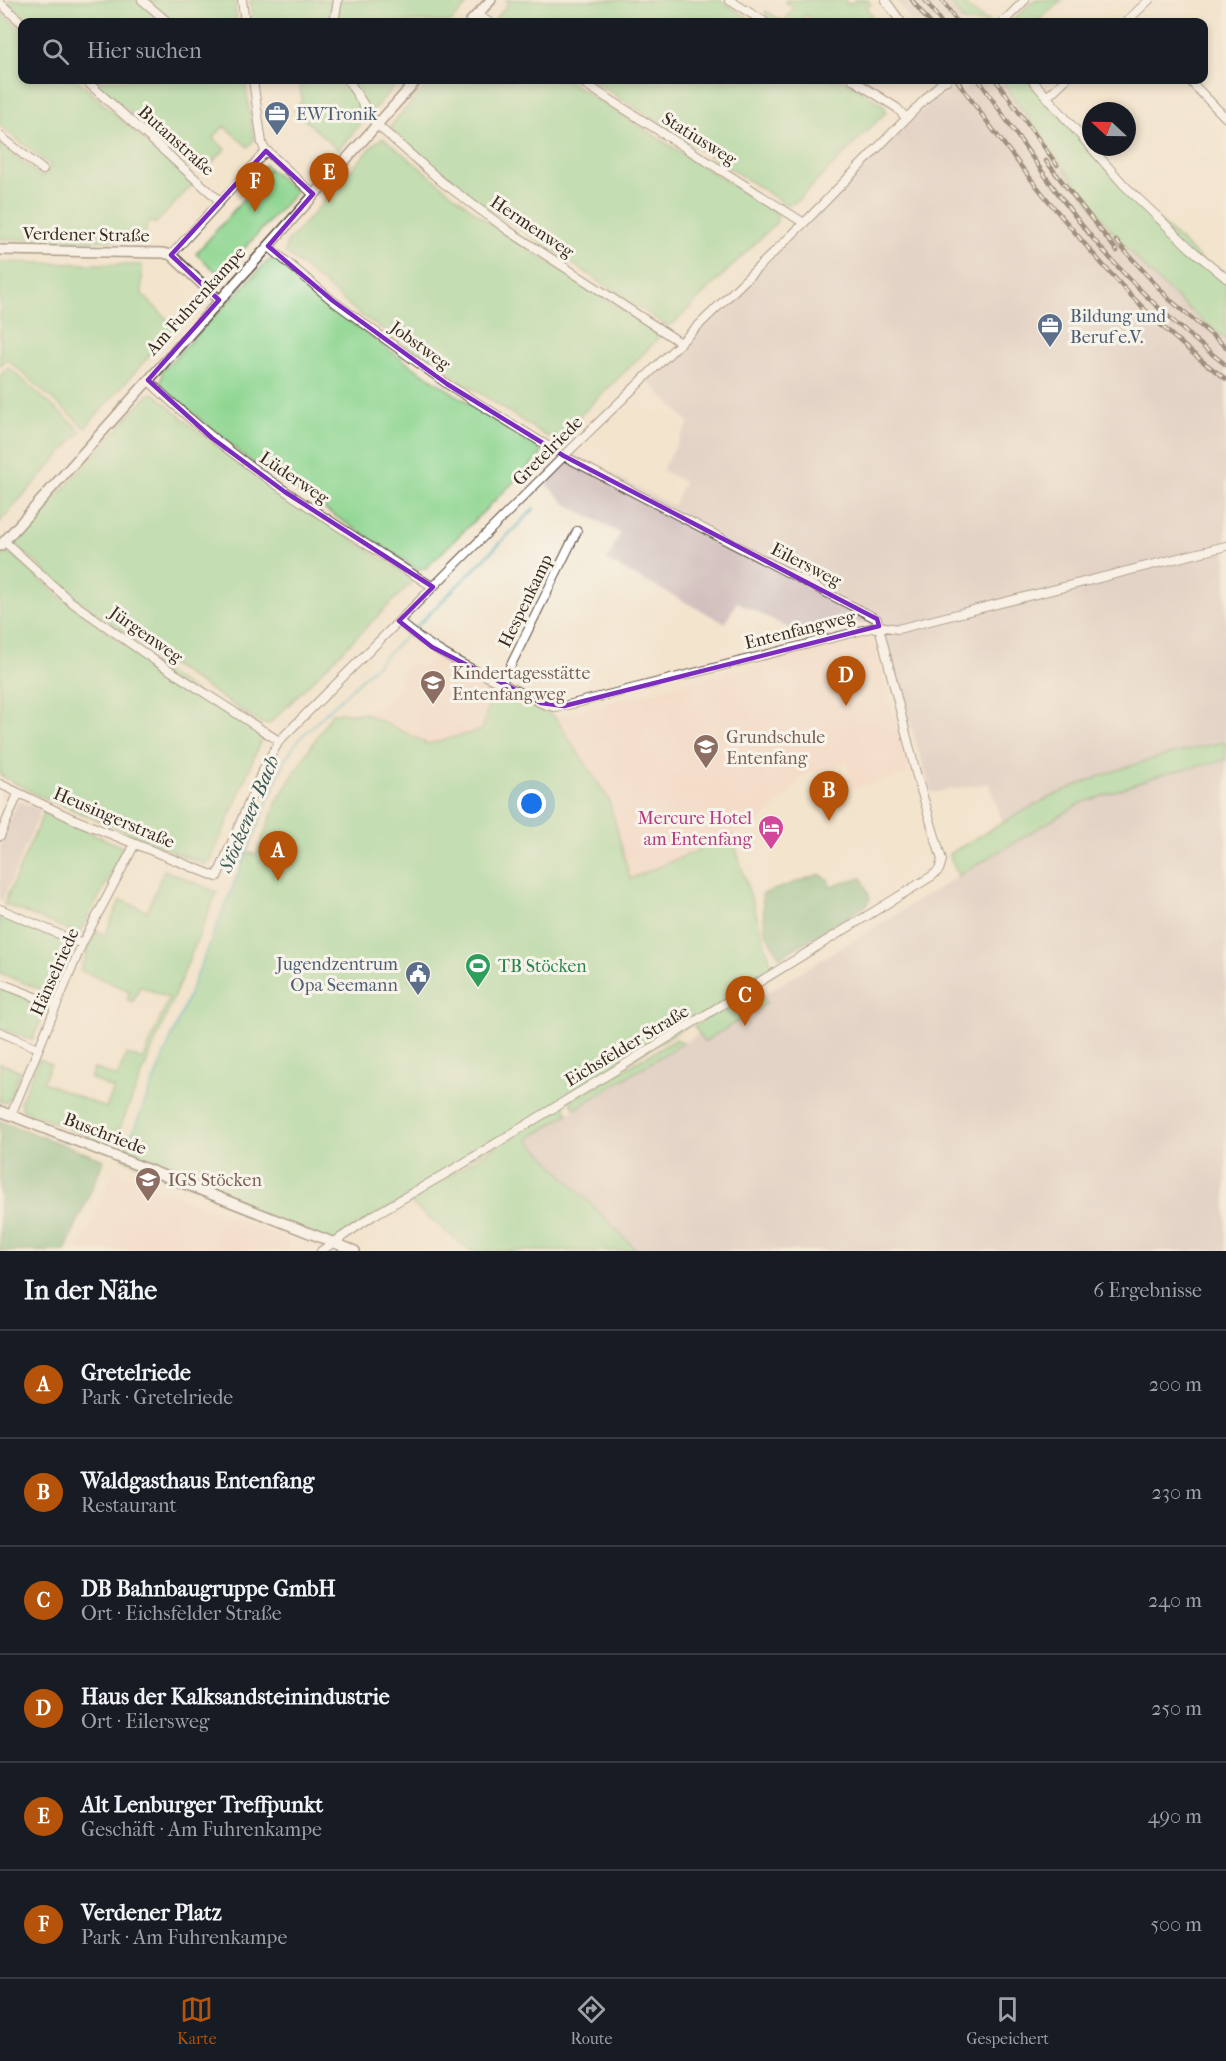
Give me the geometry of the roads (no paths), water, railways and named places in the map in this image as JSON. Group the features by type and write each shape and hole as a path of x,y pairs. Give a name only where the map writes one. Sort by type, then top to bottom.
{"street":[{"path":"142,0 163,18"},
{"path":"242,0 244,18"},
{"path":"335,18 338,0"},
{"path":"474,18 491,0"},
{"path":"729,0 758,18"},
{"path":"885,0 898,18"},
{"path":"1007,18 1025,0"},
{"path":"1133,18 1149,0"},
{"path":"0,3 18,19"},
{"name":"Butanstraße","path":"89,84 220,201"},
{"path":"254,84 262,143 266,151 313,194"},
{"name":"Hermenweg","path":"351,84 376,124 442,182 480,211 681,344"},
{"name":"Am Fuhrenkampe","path":"2,543 413,84"},
{"name":"Statiusweg","path":"585,84 804,223"},
{"path":"859,84 897,108 906,117"},
{"name":"Gretelriede","path":"217,877 261,774 279,741 401,623 433,587 564,456 804,223 939,84"},
{"path":"1036,84 1124,185 1191,249 1226,278"},
{"path":"1047,97 1061,84"},
{"path":"1193,84 1226,118"},
{"path":"0,136 43,170"},
{"path":"219,300 171,255 266,151"},
{"name":"Jobstweg","path":"268,246 333,301 447,384 564,456"},
{"name":"Verdener Straße","path":"0,250 171,255"},
{"name":"Lüderweg","path":"148,380 179,411 212,438 285,492 433,587"},
{"name":"Eilersweg","path":"564,456 877,619 879,626"},
{"name":"Hespenkamp","path":"502,683 577,531"},
{"name":"Jürgenweg","path":"2,543 70,601 154,660 279,741"},
{"name":"Entenfangweg","path":"401,623 432,647 541,703 553,707 564,706 879,626 898,630 1226,546"},
{"name":"Eichsfelder Straße","path":"321,1251 374,1215 469,1160 939,870 942,860 916,773 879,626"},
{"name":"Heusingerstraße","path":"0,784 18,794 217,877"},
{"path":"0,836 18,794"},
{"name":"Hänselriede","path":"10,1115 82,944 135,844"},
{"path":"0,909 82,944"},
{"path":"0,983 56,1005"},
{"path":"0,1032 38,1048"},
{"name":"Buschriede","path":"0,1111 355,1251"}],"waterway":[{"name":"Stöckener Bach","path":"130,1139 284,761 300,738 534,509"}],"railway":[{"path":"912,0 926,18"},
{"path":"925,0 938,18"},
{"path":"942,0 954,18"},
{"path":"960,84 1027,174 1107,270 1163,328 1226,379"},
{"path":"982,84 1056,191 1103,250 1162,311 1226,365"},
{"path":"999,84 1057,165"},
{"path":"1046,161 1117,251"},
{"path":"1116,241 1169,299 1226,347"}],"place":[{"name":"EWTronik","path":"277,137"},
{"name":"Alt Lenburger Treffpunkt","path":"329,203"},
{"name":"Verdener Platz","path":"255,212"},
{"name":"Bildung und Beruf e.V.","path":"1050,349"},
{"name":"Kindertagesstätte Entenfangweg","path":"433,706"},
{"name":"Haus der Kalksandsteinindustrie","path":"846,706"},
{"name":"Grundschule Entenfang","path":"706,770"},
{"name":"Waldgasthaus Entenfang","path":"829,821"},
{"name":"Mercure Hotel am Entenfang","path":"771,851"},
{"name":"Gretelriede","path":"278,881"},
{"name":"TB Stöcken","path":"478,989"},
{"name":"Jugendzentrum Opa Seemann","path":"418,997"},
{"name":"DB Bahnbaugruppe GmbH","path":"745,1026"},
{"name":"IGS Stöcken","path":"148,1203"}]}
